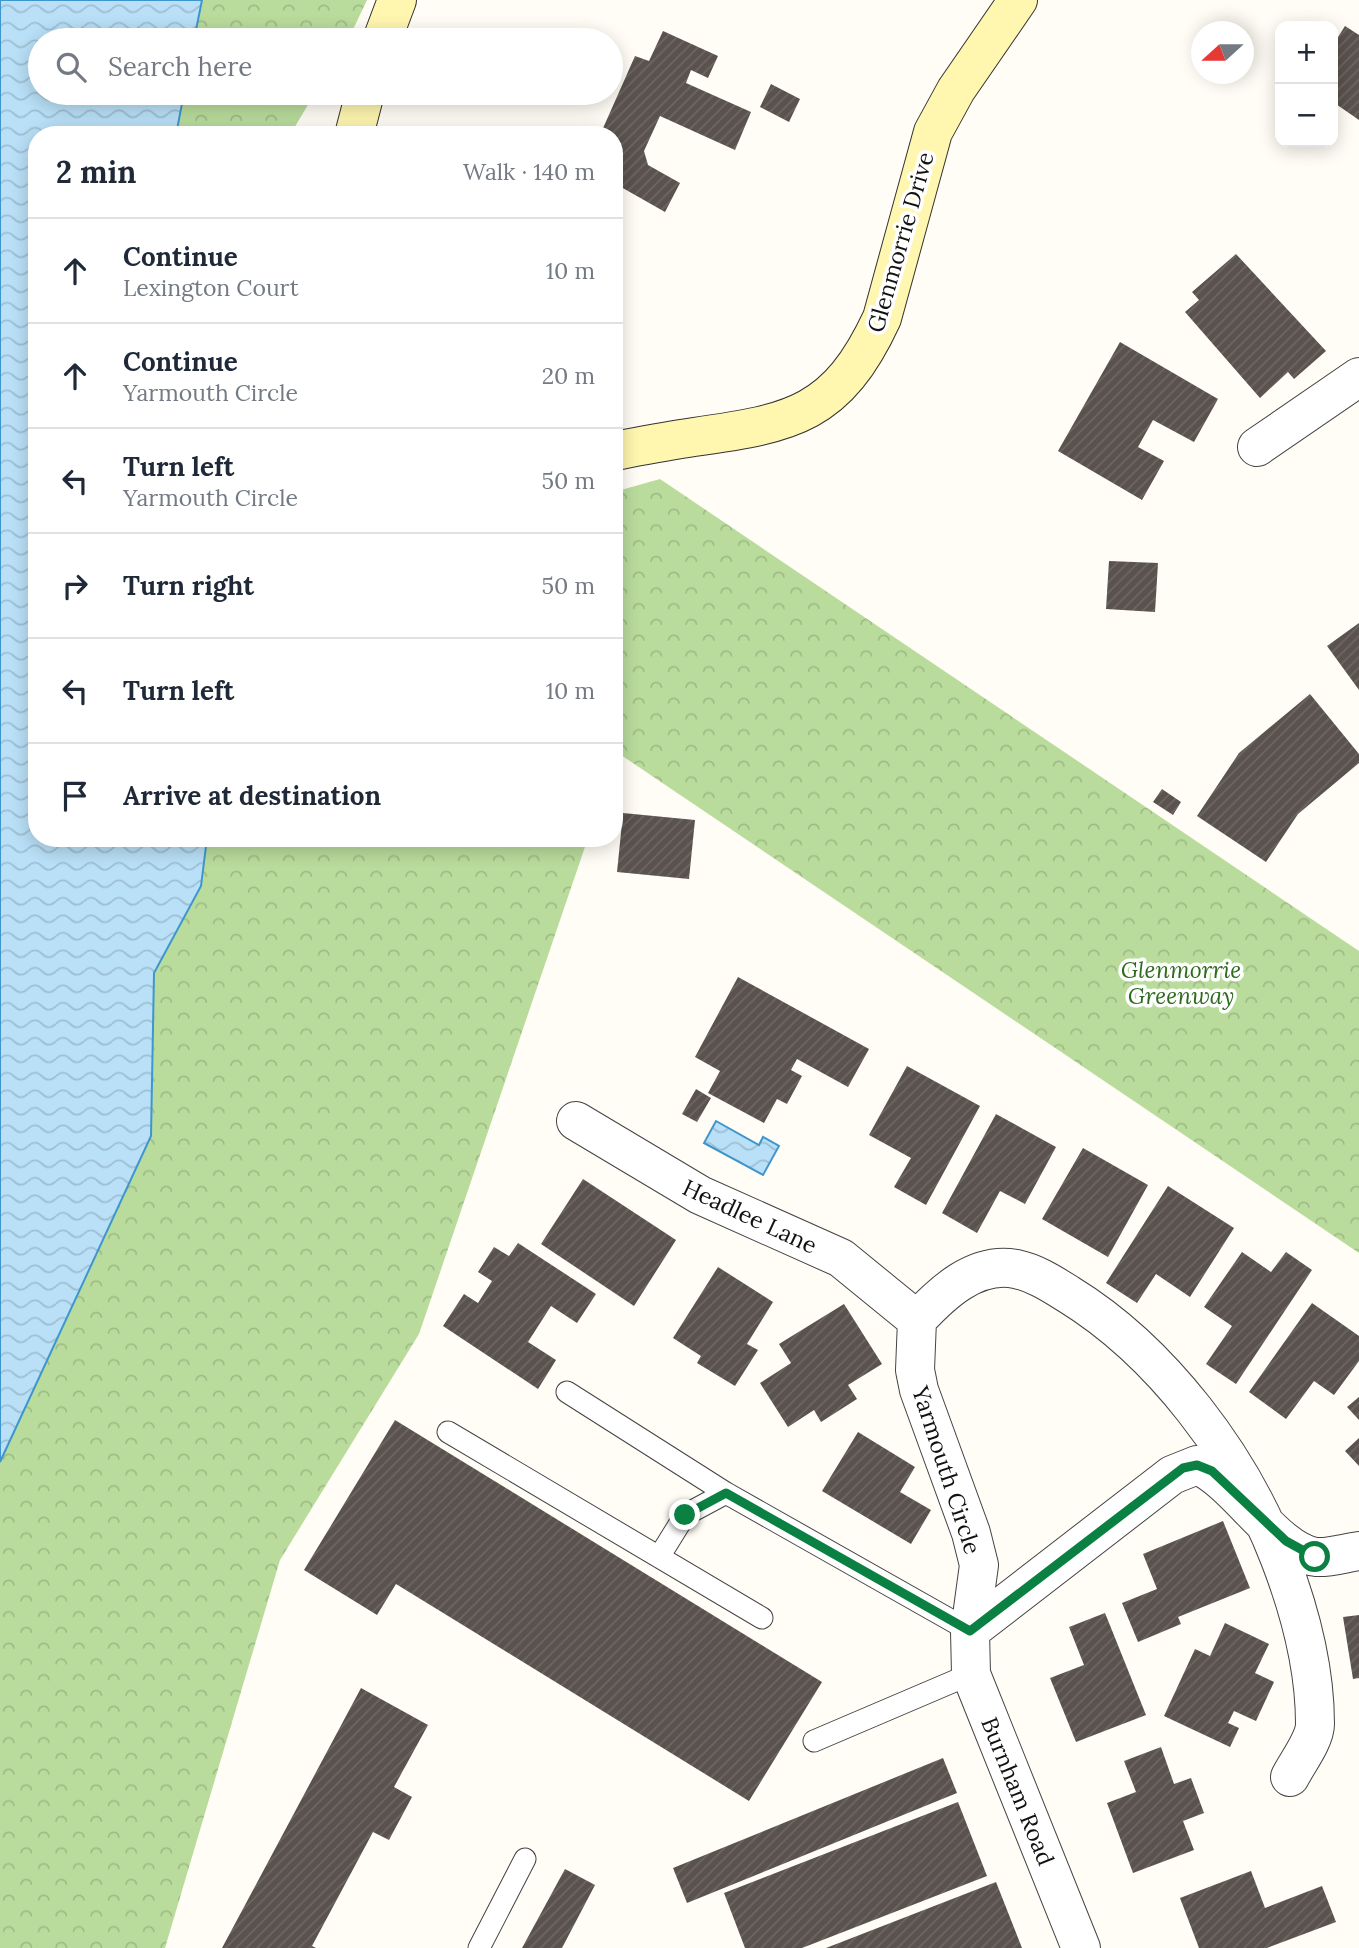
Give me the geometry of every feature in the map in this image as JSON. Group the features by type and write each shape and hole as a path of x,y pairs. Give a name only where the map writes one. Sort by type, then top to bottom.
{"street":[{"path":"386,28 397,0"},
{"name":"Glenmorrie Drive","path":"623,450 737,433 780,422 804,413 839,387 868,347 882,318 933,132 956,90 1018,0"},
{"path":"356,126 362,105"},
{"path":"1257,447 1359,377"},
{"name":"Headlee Lane","path":"576,1121 700,1195 841,1258 917,1321"},
{"path":"917,1321 954,1283 987,1272 1014,1268 1046,1280 1105,1316 1148,1356 1218,1443 1264,1522 1280,1559 1308,1654 1315,1728 1290,1777"},
{"name":"Yarmouth Circle","path":"917,1321 915,1370 919,1390 971,1533 979,1566 970,1631"},
{"path":"970,1631 1183,1468 1197,1465 1212,1471 1286,1541 1315,1557 1359,1551"},
{"name":"Burnham Road","path":"970,1631 971,1674 1081,1948"}],"lane":[{"path":"567,1392 726,1493 970,1631"},
{"path":"448,1432 762,1618"},
{"path":"659,1557 685,1515 726,1493"},
{"path":"814,1741 971,1674"},
{"path":"479,1948 524,1859"}],"green space":[{"path":"202,0 367,0 354,28 196,28"},
{"path":"182,105 308,105 295,126 178,126"},
{"name":"Glenmorrie Greenway","path":"660,479 1359,951 1359,1253 623,756 623,489"},
{"path":"206,847 585,847 419,1334 280,1560 165,1948 0,1948 0,1462 151,1136 154,973 201,886"}],"water":[{"path":"0,0 202,0 196,28 28,28 28,105 182,105 178,126 28,126 28,847 206,847 201,886 154,973 151,1136 0,1462"},
{"path":"716,1121 759,1145 763,1137 779,1146 763,1175 704,1143"}],"building":[{"path":"1345,26 1359,35 1359,120 1338,105 1338,37"},
{"path":"663,31 718,56 708,78 691,70 686,83 751,112 735,150 660,116 644,151 648,165 680,183 665,212 623,188 623,126 604,126 613,105 623,105 623,83 635,56 649,61"},
{"path":"771,84 800,99 789,122 760,107"},
{"path":"1236,254 1326,351 1294,379 1288,372 1260,398 1185,312 1199,300 1192,292"},
{"path":"1120,342 1218,399 1194,442 1153,420 1138,447 1164,461 1142,500 1058,451"},
{"path":"1109,561 1158,563 1155,612 1106,609"},
{"path":"1359,623 1359,690 1327,646"},
{"path":"1310,694 1359,754 1359,763 1298,814 1266,862 1197,816 1239,753"},
{"path":"1162,789 1181,802 1173,815 1153,802"},
{"path":"623,813 695,820 689,879 617,872 620,847 623,847"},
{"path":"738,977 869,1049 848,1087 797,1059 791,1070 802,1076 787,1104 777,1099 764,1123 708,1093 720,1071 695,1057"},
{"path":"907,1066 980,1106 926,1205 894,1187 911,1158 869,1135"},
{"path":"696,1089 711,1098 697,1122 682,1114"},
{"path":"996,1114 1056,1147 1025,1204 1000,1191 977,1233 942,1213"},
{"path":"1083,1148 1148,1185 1108,1257 1042,1219"},
{"path":"583,1179 676,1240 634,1306 541,1244"},
{"path":"1168,1186 1234,1228 1190,1297 1156,1274 1137,1303 1106,1283"},
{"path":"518,1243 596,1294 577,1323 551,1306 528,1342 556,1360 538,1389 443,1326 464,1294 478,1303 492,1281 478,1272 494,1247 509,1256"},
{"path":"1242,1252 1271,1272 1286,1252 1312,1270 1236,1384 1206,1364 1232,1326 1204,1307"},
{"path":"718,1267 773,1302 747,1344 758,1350 735,1386 697,1363 701,1356 673,1338"},
{"path":"1312,1303 1359,1336 1359,1361 1334,1395 1314,1381 1286,1419 1249,1392"},
{"path":"844,1304 882,1364 848,1385 857,1399 821,1422 814,1410 788,1427 760,1383 791,1363 779,1344"},
{"path":"1359,1397 1359,1420 1347,1407"},
{"path":"395,1420 822,1682 749,1801 396,1584 377,1615 304,1570"},
{"path":"858,1432 915,1467 900,1492 931,1510 911,1544 822,1491"},
{"path":"1359,1438 1359,1466 1345,1451"},
{"path":"1223,1521 1250,1588 1178,1617 1181,1624 1138,1642 1122,1603 1157,1589 1143,1554"},
{"path":"1105,1613 1146,1715 1076,1742 1050,1678 1084,1665 1069,1627"},
{"path":"1359,1615 1359,1678 1353,1679 1343,1617"},
{"path":"1225,1623 1269,1644 1255,1673 1274,1682 1256,1721 1234,1711 1228,1723 1239,1728 1230,1747 1164,1716 1195,1649 1210,1656"},
{"path":"361,1688 428,1725 394,1787 412,1797 389,1840 373,1832 312,1946 316,1948 222,1948"},
{"path":"1161,1747 1174,1784 1191,1778 1204,1813 1183,1821 1194,1850 1133,1873 1107,1803 1136,1792 1124,1761"},
{"path":"943,1758 957,1793 687,1903 673,1868"},
{"path":"958,1802 987,1876 802,1948 745,1948 724,1893"},
{"path":"565,1869 595,1885 562,1948 522,1948"},
{"path":"1251,1871 1265,1908 1322,1886 1336,1922 1267,1948 1199,1948 1180,1898"},
{"path":"996,1882 1022,1948 826,1948"}],"route":[{"path":"685,1515 726,1493 970,1631 1183,1468 1197,1465 1212,1471 1286,1541 1315,1557"}]}
